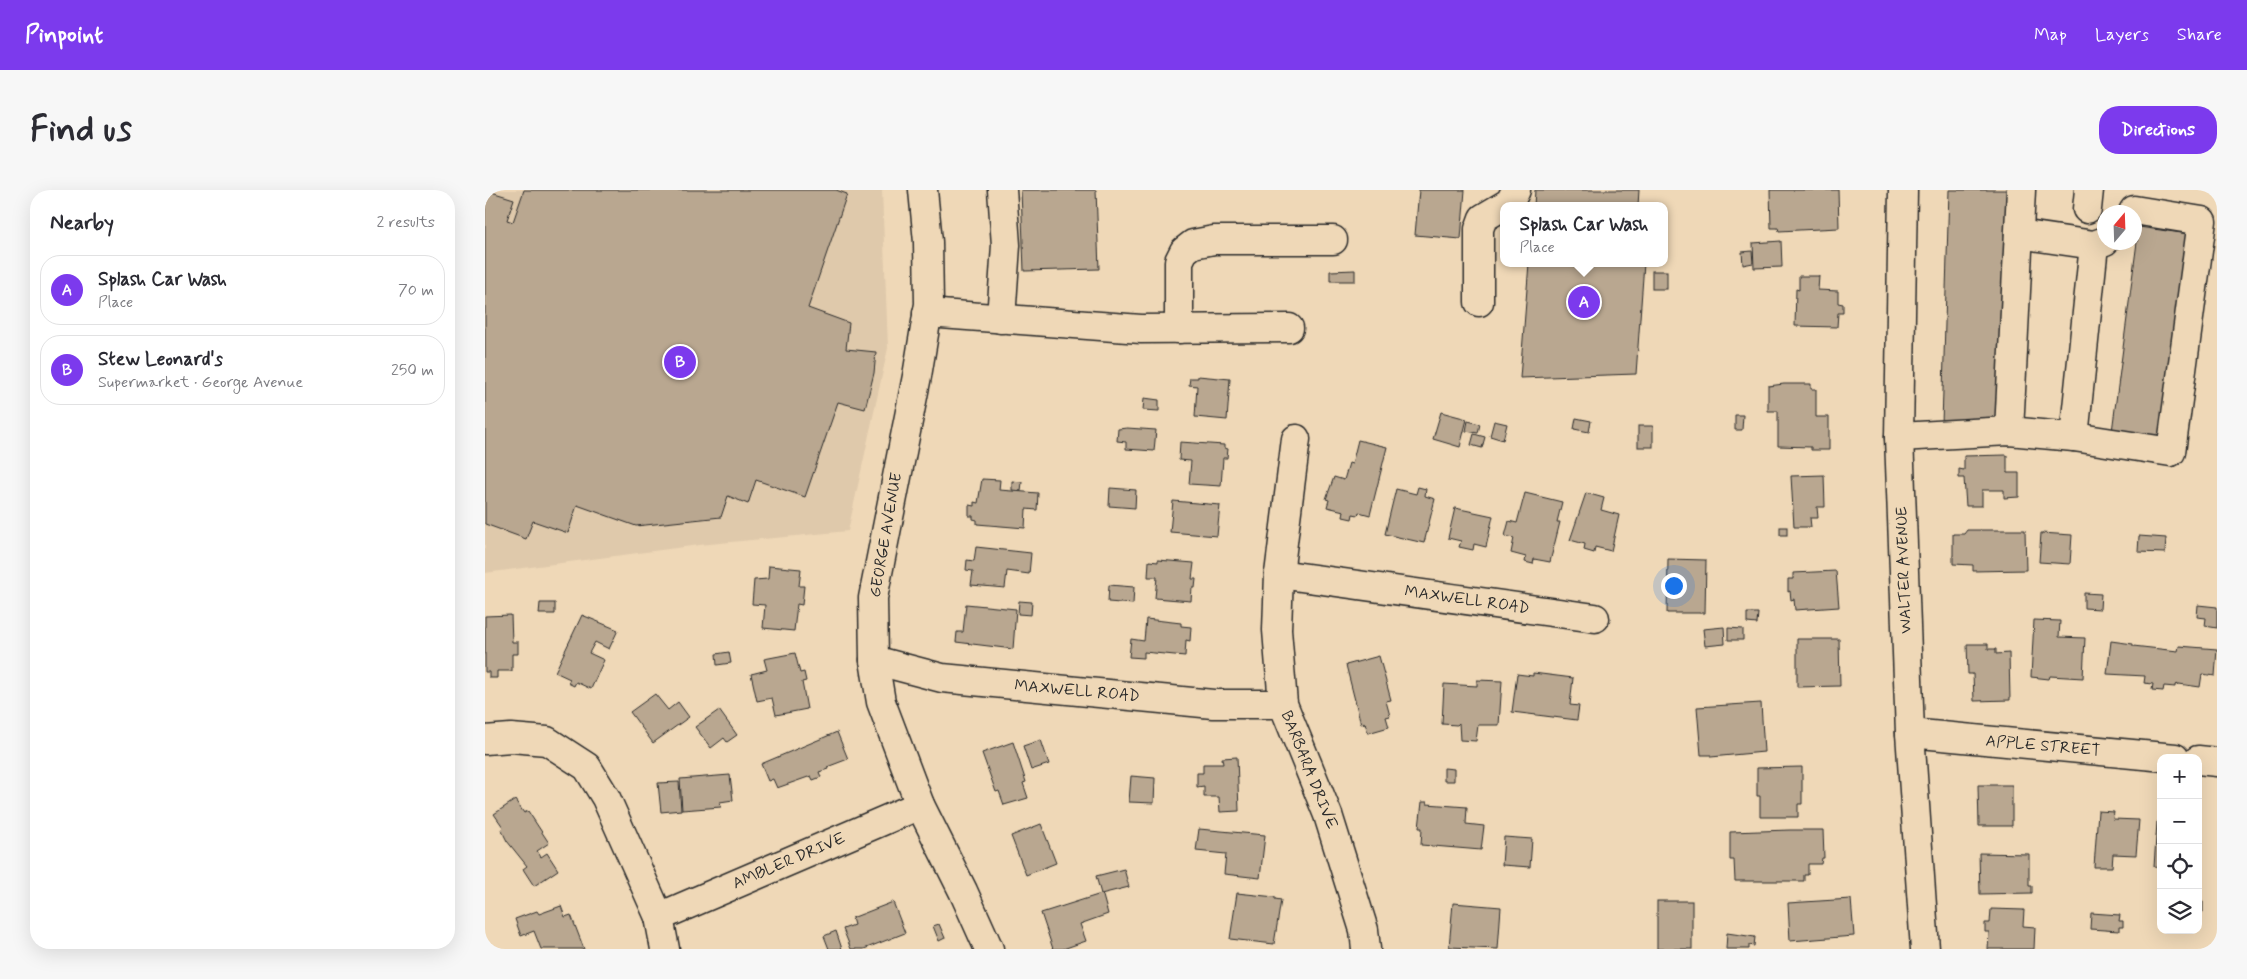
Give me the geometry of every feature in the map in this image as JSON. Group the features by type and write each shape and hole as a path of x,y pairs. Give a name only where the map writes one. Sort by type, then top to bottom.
{"street":[{"name":"GEORGE AVENUE","path":"923,190 928,242 927,313 917,376 873,598 874,660 881,702 920,805 963,890 989,949"},
{"path":"1001,319 1006,245 1002,190"},
{"path":"1510,202 1516,190"},
{"name":"WALTER AVENUE","path":"1903,190 1899,437 1911,733 1925,949"},
{"path":"2009,431 2021,190"},
{"path":"1479,302 1479,229 1483,218 1500,208"},
{"path":"1899,437 2009,431 2074,437 2171,452 2202,221 2142,211"},
{"path":"2019,234 2097,243"},
{"path":"1179,330 1179,260 1184,251 1193,244 1214,240 1333,240"},
{"path":"2074,437 2098,250"},
{"path":"927,313 1141,329 1289,328"},
{"name":"BARBARA DRIVE","path":"1296,439 1279,574 1277,630 1283,704 1328,814 1364,930 1366,949"},
{"name":"MAXWELL ROAD","path":"1279,574 1595,618"},
{"name":"MAXWELL ROAD","path":"874,660 942,678 1213,704 1283,704"},
{"name":"APPLE STREET","path":"1911,733 2157,756"},
{"path":"485,740 511,738 547,741 587,767 606,798 659,917 665,949"},
{"path":"2202,760 2217,762"},
{"name":"AMBLER DRIVE","path":"659,917 920,805"}],"shaded area":[{"path":"485,190 882,190 888,348 848,531 699,545 485,573"}],"building":[{"path":"485,190 514,199 507,220 513,222 524,190 836,190 847,194 808,308 849,323 846,349 876,352 874,373 865,409 838,402 805,497 756,480 748,504 728,496 721,517 636,526 577,505 568,533 533,521 526,539 485,524"},
{"path":"1021,190 1096,190 1099,269 1024,271"},
{"path":"1419,190 1465,190 1461,239 1415,235"},
{"path":"1535,190 1639,190 1638,202 1534,202"},
{"path":"1770,190 1838,190 1839,228 1779,231 1778,228 1771,228"},
{"path":"1949,190 2007,190 2001,426 1942,424"},
{"path":"2142,227 2196,235 2168,447 2111,439 2136,250 2142,250"},
{"path":"1781,241 1782,267 1754,268 1753,243"},
{"path":"1752,251 1753,263 1743,265 1742,252"},
{"path":"1529,267 1644,267 1636,374 1520,378"},
{"path":"1355,270 1355,281 1330,281 1330,271"},
{"path":"1652,271 1667,271 1667,289 1652,289"},
{"path":"1799,276 1819,276 1818,290 1838,291 1838,303 1843,304 1843,313 1838,313 1837,327 1795,326 1796,289 1799,290"},
{"path":"1198,376 1230,379 1227,420 1195,417 1197,386 1189,385 1190,378 1198,378"},
{"path":"1811,384 1811,389 1816,389 1816,417 1829,417 1829,450 1811,450 1811,447 1778,446 1778,411 1768,411 1768,386"},
{"path":"1144,398 1159,400 1159,411 1143,410"},
{"path":"1441,412 1467,419 1460,447 1433,439"},
{"path":"1735,415 1743,415 1742,430 1735,430"},
{"path":"1576,418 1591,421 1589,432 1574,429"},
{"path":"1468,421 1480,424 1478,433 1466,431"},
{"path":"1494,421 1507,424 1503,440 1490,436"},
{"path":"1638,426 1653,426 1653,447 1638,447"},
{"path":"1118,429 1156,430 1154,451 1126,449 1126,442 1117,441"},
{"path":"1474,434 1485,437 1482,448 1471,445"},
{"path":"1358,440 1387,447 1370,515 1359,512 1358,515 1353,514 1352,519 1343,517 1344,511 1327,507 1329,500 1326,499 1334,477 1344,480 1349,463 1352,464"},
{"path":"1180,442 1224,445 1224,448 1228,449 1227,458 1223,458 1221,486 1189,484 1191,461 1179,460"},
{"path":"2007,455 2007,473 2019,473 2019,497 2004,498 2004,490 1982,490 1982,506 1966,506 1964,478 1959,478 1959,469 1964,470 1964,456"},
{"path":"1824,475 1825,507 1817,507 1818,518 1810,518 1811,527 1794,527 1791,476"},
{"path":"982,479 1000,480 999,490 1038,493 1037,510 1026,509 1025,528 977,524 977,520 973,519 973,516 969,516 969,505 974,506 974,502 978,503"},
{"path":"1012,481 1022,482 1021,491 1012,490"},
{"path":"1418,487 1426,489 1425,496 1435,499 1424,543 1385,534 1396,489 1416,494"},
{"path":"1110,488 1136,490 1135,508 1109,506"},
{"path":"1525,493 1562,502 1557,522 1560,522 1550,562 1534,559 1533,564 1525,562 1526,557 1511,553 1514,538 1505,536 1509,521 1517,523"},
{"path":"1586,493 1604,498 1601,510 1619,515 1611,551 1595,547 1594,553 1584,550 1585,544 1570,540"},
{"path":"1173,501 1220,505 1217,536 1170,532"},
{"path":"1455,508 1493,516 1486,547 1474,544 1473,550 1459,547 1461,541 1448,538"},
{"path":"1780,527 1787,527 1787,535 1780,535"},
{"path":"1967,530 2025,530 2026,570 1973,571 1973,565 1953,564 1953,534 1964,534"},
{"path":"2041,533 2072,535 2070,564 2039,562"},
{"path":"2139,536 2166,538 2165,553 2138,552"},
{"path":"976,547 1031,553 1029,574 1007,571 1005,588 971,585 973,571 966,570 967,560 974,561"},
{"path":"1668,559 1706,560 1705,613 1667,613"},
{"path":"1158,560 1194,563 1192,579 1196,579 1195,588 1192,588 1191,601 1155,598 1157,577 1148,577 1149,561 1158,562"},
{"path":"769,566 801,569 799,586 804,586 802,605 797,604 794,631 763,628 765,605 752,604 754,580 768,579"},
{"path":"1836,571 1839,607 1795,610 1794,599 1791,600 1790,591 1788,592 1788,579 1793,579 1793,573"},
{"path":"1109,585 1134,587 1133,604 1108,602"},
{"path":"2084,593 2101,594 2100,609 2084,608"},
{"path":"1019,601 1032,602 1031,615 1018,614"},
{"path":"540,603 555,603 555,614 539,614"},
{"path":"966,604 1016,609 1013,649 956,642 957,632 963,632"},
{"path":"2198,605 2217,607 2217,628 2205,626 2206,618 2197,617"},
{"path":"1747,613 1758,613 1757,624 1747,623"},
{"path":"511,615 512,642 518,642 518,654 512,654 512,671 497,671 497,678 489,678 489,672 485,672 485,616"},
{"path":"582,615 618,630 609,649 595,642 589,653 604,660 591,689 576,682 574,686 568,683 570,679 555,672"},
{"path":"1146,619 1181,623 1181,626 1191,627 1190,641 1186,640 1185,656 1144,652 1144,658 1129,657 1131,639 1144,641"},
{"path":"2034,620 2060,621 2059,637 2085,638 2083,678 2050,676 2049,679 2031,677"},
{"path":"1724,627 1725,644 1705,646 1703,629"},
{"path":"1728,628 1743,629 1743,640 1728,640"},
{"path":"1797,639 1839,639 1840,686 1797,687"},
{"path":"2111,641 2133,644 2133,646 2178,651 2179,646 2217,649 2215,676 2202,674 2200,687 2179,684 2175,685 2175,687 2164,686 2163,691 2152,690 2153,684 2144,683 2145,676 2107,674"},
{"path":"1967,644 1988,644 1988,649 1996,649 1996,654 2009,653 2010,700 1974,701 1973,674 1968,674"},
{"path":"729,652 731,663 717,665 716,654"},
{"path":"795,653 800,673 804,672 806,681 802,682 807,709 776,715 772,698 757,701 751,674 767,670 764,659"},
{"path":"1379,656 1391,700 1386,701 1390,716 1386,717 1389,727 1368,733 1365,723 1361,724 1346,665"},
{"path":"1533,673 1573,678 1570,705 1579,706 1577,720 1512,712 1517,674 1533,676"},
{"path":"1477,680 1502,681 1499,725 1478,725 1476,741 1460,740 1459,723 1457,725 1442,724 1444,684 1477,686"},
{"path":"655,694 668,710 678,702 689,717 653,743 630,712"},
{"path":"1761,703 1764,752 1711,757 1711,755 1701,755 1697,707"},
{"path":"719,710 737,735 727,742 724,738 711,748 695,727"},
{"path":"837,732 848,759 827,767 828,769 819,772 821,777 813,780 811,776 777,788 773,779 768,781 761,764"},
{"path":"1041,740 1049,764 1031,770 1023,746"},
{"path":"1013,742 1026,782 1023,783 1028,798 1004,805 999,791 996,792 982,753"},
{"path":"1237,757 1239,811 1220,812 1219,797 1204,797 1204,786 1197,787 1197,773 1203,773 1203,764 1223,764 1222,758"},
{"path":"1802,767 1802,804 1798,804 1798,817 1760,817 1760,796 1757,796 1757,768"},
{"path":"1444,768 1454,769 1454,781 1444,781"},
{"path":"730,775 733,800 720,802 721,807 682,810 680,779"},
{"path":"1131,776 1155,778 1154,803 1129,802"},
{"path":"679,782 681,810 661,812 658,783"},
{"path":"1978,785 2012,785 2012,826 1979,826"},
{"path":"515,800 524,813 528,811 549,843 537,851 541,857 547,853 558,870 534,886 523,869 527,866 507,841 501,829 503,827 494,814"},
{"path":"1422,802 1467,807 1466,824 1484,826 1481,850 1421,845 1422,828 1419,828"},
{"path":"2098,811 2114,812 2113,819 2139,820 2136,855 2113,854 2112,867 2094,867"},
{"path":"2157,822 2157,867 2154,867"},
{"path":"1041,824 1056,863 1026,875 1011,836"},
{"path":"1199,829 1265,835 1260,878 1224,874 1226,854 1196,851"},
{"path":"1823,830 1824,858 1822,858 1821,864 1808,864 1808,875 1804,875 1804,881 1735,881 1734,860 1730,860 1730,832"},
{"path":"1504,837 1532,839 1530,867 1502,865"},
{"path":"1979,853 2029,854 2029,886 2032,886 2032,893 1980,894"},
{"path":"1124,869 1129,887 1101,894 1096,876"},
{"path":"1237,893 1275,897 1275,899 1281,900 1274,944 1230,939"},
{"path":"1101,894 1108,914 1080,924 1086,941 1063,949 1053,949 1041,913"},
{"path":"1851,899 1854,936 1790,941 1788,903"},
{"path":"1657,901 1692,901 1692,949 1657,949"},
{"path":"893,902 905,933 864,949 851,949 843,929 854,925 852,918"},
{"path":"1453,903 1501,907 1498,949 1449,947"},
{"path":"561,906 565,917 571,915 584,949 541,949 534,931 521,936 515,919 537,911 539,914"},
{"path":"1991,909 2024,910 2023,926 2035,927 2034,949 1988,949 1989,932 1985,932 1985,923 1990,923"},
{"path":"2091,913 2120,915 2119,921 2123,921 2123,927 2119,927 2119,931 2090,929"},
{"path":"939,924 945,938 939,941 933,926"},
{"path":"836,931 842,949 829,949 824,936"},
{"path":"1727,933 1755,937 1754,946 1749,945 1749,949 1726,949"}],"place":[{"name":"Splash Car Wash","path":"1584,302"},
{"name":"Stew Leonard's","path":"680,362"}]}
